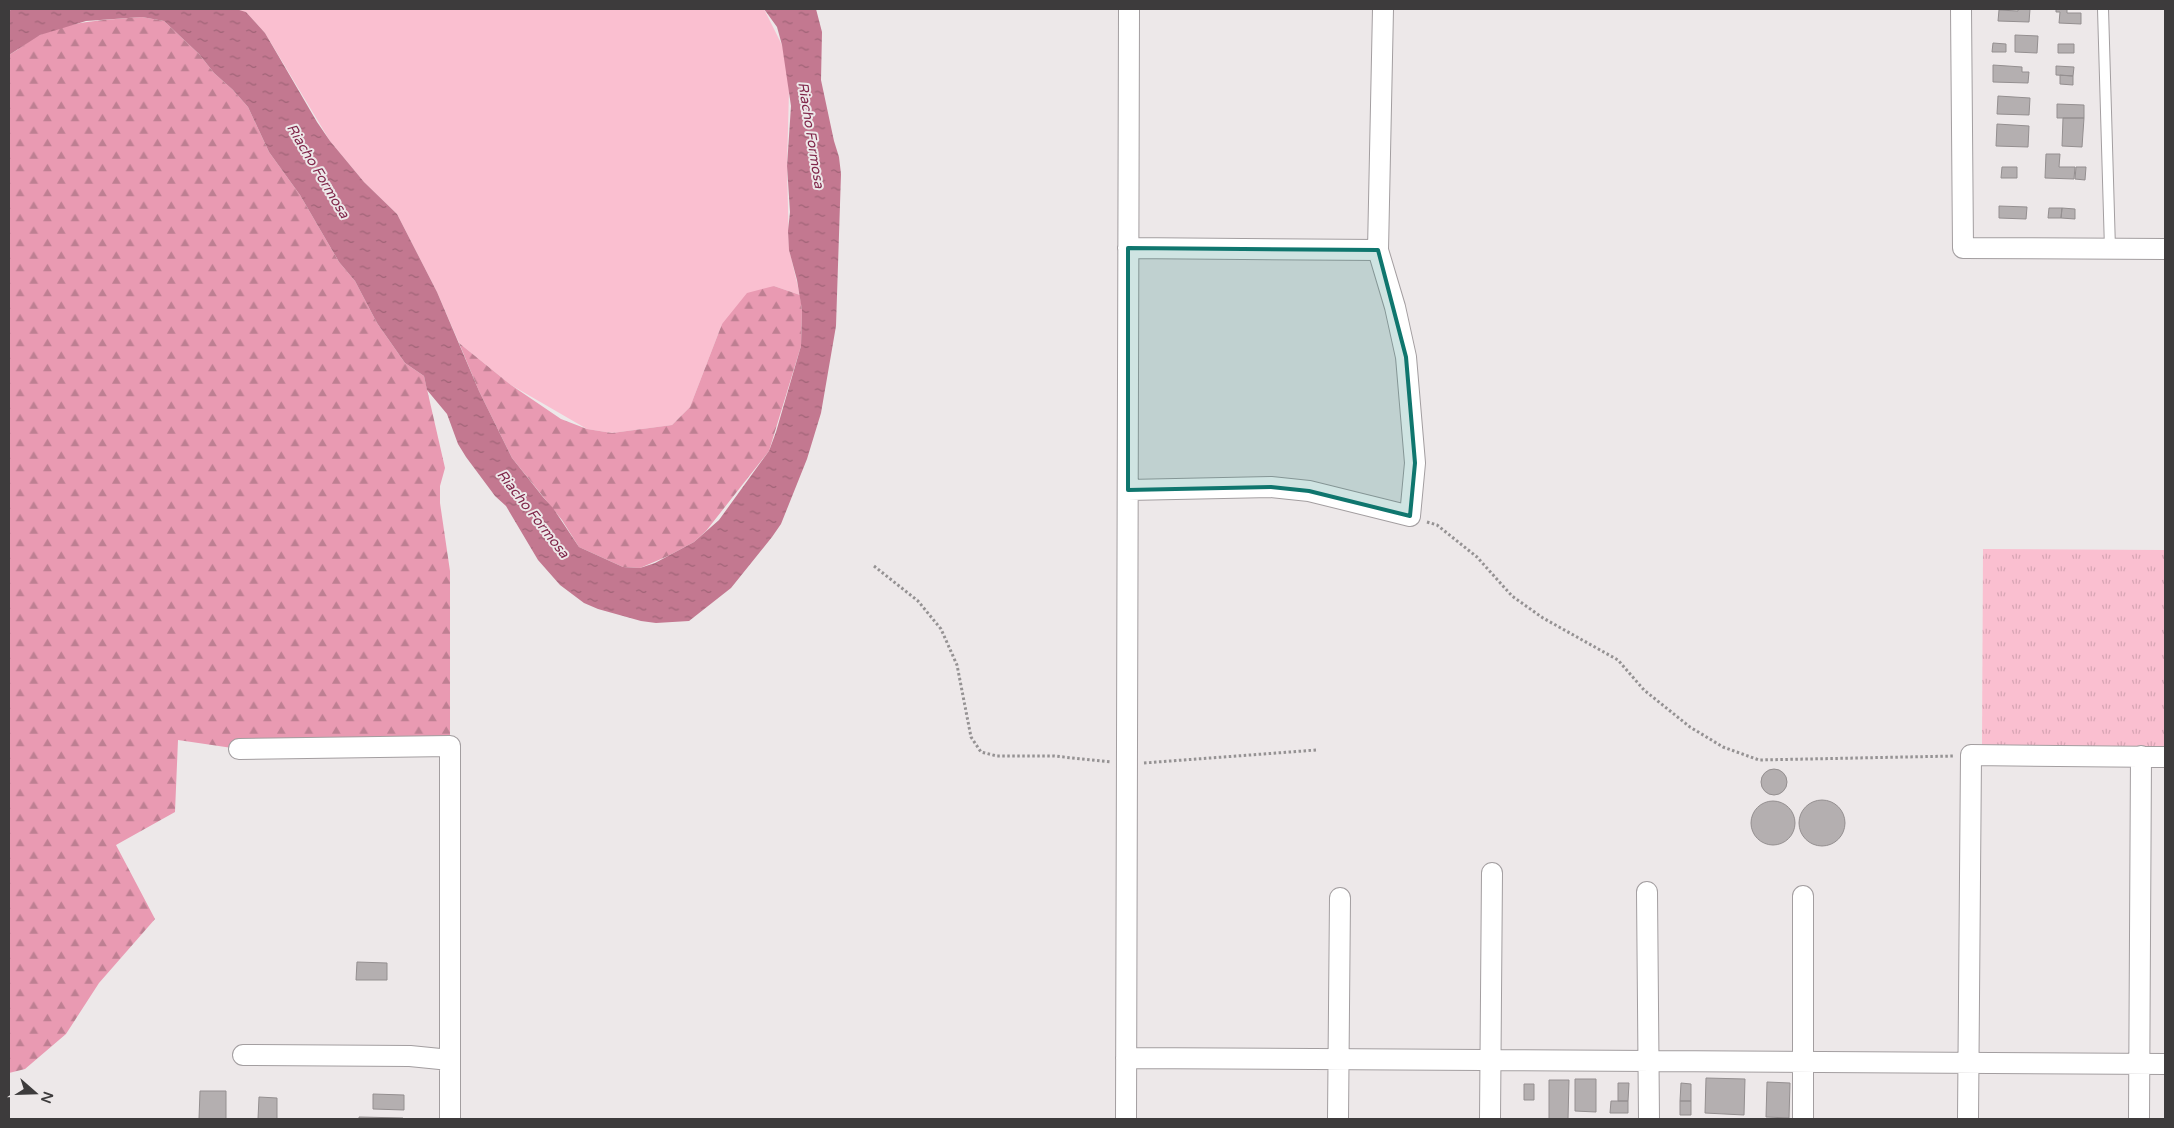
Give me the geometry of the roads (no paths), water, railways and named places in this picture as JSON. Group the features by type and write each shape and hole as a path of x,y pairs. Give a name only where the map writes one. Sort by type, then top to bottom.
{"street":[{"path":"1126,1119 1129,9"},
{"path":"1128,490 1271,487 1309,492 1410,516 1414,463 1406,358 1378,250 1383,9"},
{"path":"1961,9 1964,248 2165,249"},
{"path":"1128,248 1378,250"},
{"path":"239,749 450,746 450,1119"},
{"path":"1968,1119 1971,755 2165,757"},
{"path":"2139,1119 2140,756"},
{"path":"1490,1119 1492,873"},
{"path":"1647,892 1649,1119"},
{"path":"1803,896 1803,1119"},
{"path":"1338,1119 1340,898"},
{"path":"243,1055 410,1056 450,1060"},
{"path":"1126,1058 2165,1064"}],"lane":[{"path":"2103,9 2110,249"}],"water":[{"name":"Riacho Formosa","path":"12,9 236,9 246,12 265,33 330,141 364,182 397,214 437,292 479,391 512,458 553,508 579,547 623,567 640,568 655,563 694,542 719,520 769,451 776,432 801,346 802,310 789,250 790,212 787,166 791,106 782,45 777,27 764,9 816,9 822,32 821,80 839,157 841,174 836,326 821,413 807,459 781,524 731,588 689,621 656,623 641,621 598,609 584,603 560,585 538,560 506,506 495,496 466,457 458,444 447,414 427,390 424,376 405,363 377,323 355,281 339,262 300,195 269,152 248,107 214,73 199,54 164,21 142,17 86,21 40,35 9,55 9,11"}]}
